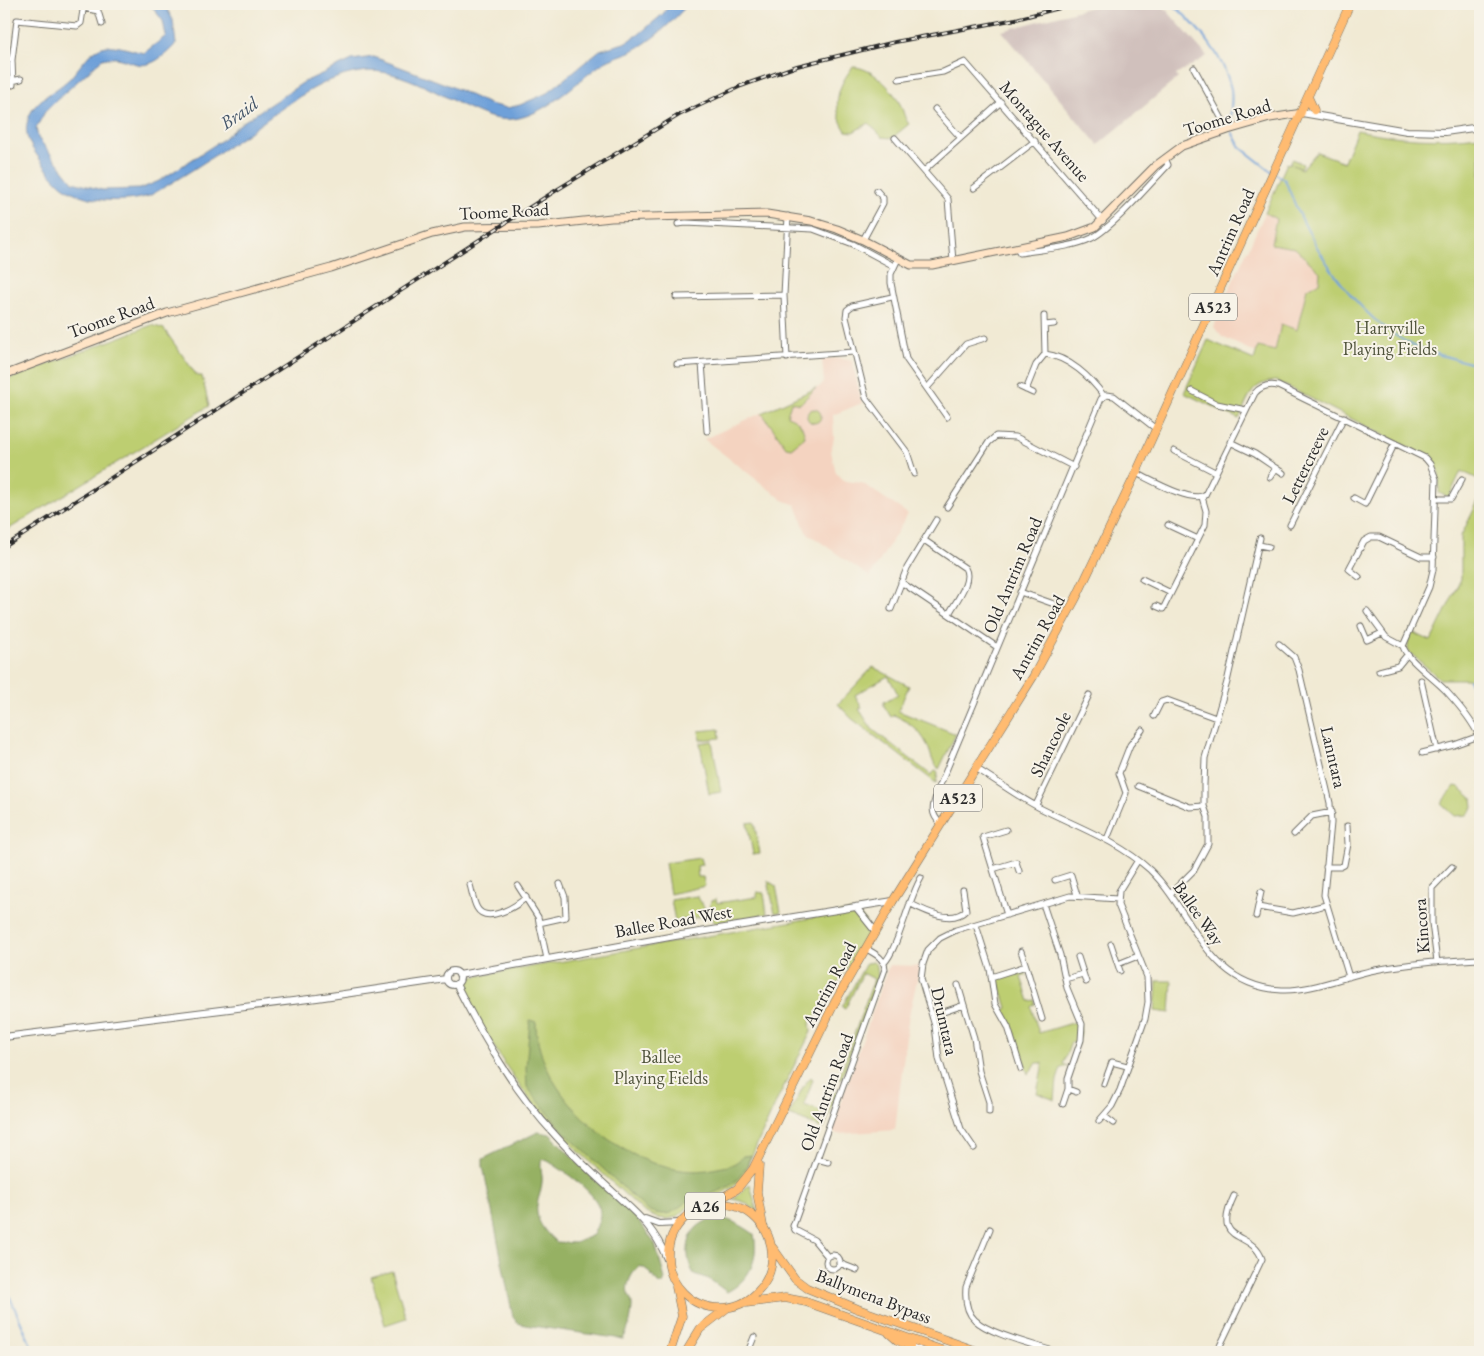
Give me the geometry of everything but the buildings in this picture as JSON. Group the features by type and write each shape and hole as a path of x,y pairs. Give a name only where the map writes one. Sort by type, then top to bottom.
{"main road":[{"name":"A523","path":"1302,112 1350,4"},
{"path":"1308,97 1314,110"},
{"name":"Toome Road","path":"4,374 167,313 331,268 446,230 474,226 538,226 611,218 671,215 767,214 788,216 837,229 863,240 896,263 922,266 1091,234 1165,158 1182,146 1236,127 1302,112"},
{"name":"Antrim Road","path":"709,1205 731,1193 745,1182 760,1156 835,1002 875,931 977,769 1058,631 1136,473 1302,112"},
{"name":"Antrim Road","path":"760,1156 756,1177 763,1226"},
{"name":"A26","path":"670,1352 682,1316 676,1285 667,1259 670,1240 679,1223 689,1213 709,1205 724,1204 739,1207 752,1215 763,1226 772,1246 772,1260 770,1274 754,1296 742,1304 727,1308 713,1308 698,1304 686,1296 676,1285"},
{"name":"Ballymena Bypass","path":"772,1246 795,1279 807,1288 858,1309 980,1352"},
{"name":"Ballymena Bypass","path":"742,1304 785,1298 806,1302 947,1352"},
{"name":"A26","path":"686,1352 700,1329 727,1308"},
{"path":"886,1330 897,1340 910,1346"}],"street":[{"path":"21,79 13,83 12,60 17,20 20,18 77,26 81,23 84,6 98,11 102,24"},
{"path":"4,58 12,60"},
{"name":"Montague Avenue","path":"899,79 943,72 965,62 1103,220"},
{"path":"1194,68 1227,130"},
{"path":"925,170 1001,102"},
{"path":"935,109 960,138"},
{"path":"1302,112 1314,110 1323,115"},
{"path":"1302,112 1408,131 1445,132 1480,128"},
{"path":"895,138 948,198 952,261"},
{"path":"974,188 1035,141"},
{"name":"Toome Road","path":"1091,234 1107,227 1168,165 1165,158"},
{"path":"863,240 883,204 882,195 877,191"},
{"path":"787,358 784,295 788,216"},
{"name":"Toome Road","path":"678,224 813,229 896,263"},
{"path":"896,263 891,279 892,297 906,359 911,369 947,417"},
{"path":"676,297 784,295"},
{"path":"892,297 855,305 847,310 846,317 866,398 907,452 914,474"},
{"path":"1026,390 1036,365 1045,354 1044,316"},
{"path":"1045,325 1054,324"},
{"path":"927,388 966,344 985,338"},
{"path":"677,364 854,352"},
{"path":"1045,354 1064,360 1090,379 1104,396 1114,396 1156,429"},
{"path":"702,363 707,431"},
{"name":"Lettercreeve","path":"1202,497 1207,493 1215,472 1257,390 1273,385 1344,417 1421,456 1430,464 1436,479 1434,557 1431,583 1403,646"},
{"path":"1020,387 1033,393"},
{"path":"1200,395 1203,389"},
{"path":"1192,391 1217,404 1246,410"},
{"name":"Old Antrim Road","path":"941,824 933,816 934,801 1020,592 1104,396"},
{"name":"Lettercreeve","path":"1290,525 1344,417"},
{"path":"947,507 989,442 996,436 1016,437 1074,467"},
{"path":"1230,442 1283,473"},
{"path":"1354,498 1366,504 1395,443"},
{"path":"1174,451 1215,472"},
{"path":"1270,478 1276,468"},
{"path":"1136,473 1187,496 1202,497 1206,520 1163,609 1156,606"},
{"path":"1436,499 1451,499 1462,480"},
{"path":"891,609 907,568 936,520"},
{"path":"1168,524 1198,539"},
{"path":"1359,577 1350,569 1364,541 1369,538 1378,537 1421,557 1434,557"},
{"path":"1171,893 1194,870 1206,849 1209,827 1204,806 1205,758 1234,652 1260,538"},
{"path":"924,540 965,568 968,574 967,580 949,614"},
{"path":"1259,545 1269,547"},
{"path":"1142,579 1172,593"},
{"path":"901,582 997,647"},
{"path":"1020,592 1054,604"},
{"path":"1367,611 1374,618 1382,633 1389,640 1403,646 1407,655 1431,675 1463,709 1480,737 1422,753"},
{"path":"1361,626 1368,640 1382,633"},
{"name":"Lanntara","path":"1280,644 1295,654 1332,812 1324,891 1326,905 1348,977"},
{"path":"1379,671 1398,666 1407,655"},
{"path":"1421,680 1438,750"},
{"name":"Shancoole","path":"1036,806 1089,695"},
{"path":"1154,716 1161,702 1167,700 1216,718"},
{"path":"1107,839 1126,792 1119,778 1119,773 1130,744 1142,730"},
{"name":"Ballee Way","path":"977,769 1036,806 1107,839 1138,860 1171,893 1208,952 1230,972 1243,979 1283,990 1308,987 1374,970 1480,959"},
{"path":"1138,786 1190,807 1204,806"},
{"path":"1294,834 1312,816 1332,812"},
{"path":"1326,867 1340,867 1344,865 1348,844 1347,826"},
{"path":"1006,830 983,838 1007,915"},
{"path":"1099,1121 1116,1098 1144,1019 1148,997 1147,977 1119,912 1118,899 1122,886 1138,860"},
{"path":"993,870 1016,862 1019,872"},
{"name":"Kincora","path":"1437,962 1432,888 1452,867"},
{"path":"1055,880 1071,875 1077,895"},
{"name":"Old Antrim Road","path":"828,1257 814,1240 794,1229 796,1218 885,969 884,963 891,955 908,903 921,878"},
{"path":"470,884 476,906 483,912 506,912 516,907 526,897"},
{"path":"539,922 566,917 565,897 560,884"},
{"path":"518,886 537,913 547,959"},
{"path":"908,903 952,918 961,915 966,910 963,890"},
{"path":"1256,916 1261,892"},
{"name":"Drumtara","path":"974,1148 961,1129 939,1059 932,1016 921,979 926,954 934,943 947,934 1043,904 1077,895 1118,899"},
{"name":"Ballee Road West","path":"459,975 675,936 893,901"},
{"path":"1043,904 1060,955 1068,992 1082,1020 1083,1033 1068,1078 1068,1089 1063,1104"},
{"path":"1258,907 1293,913 1326,905"},
{"path":"856,907 875,931"},
{"path":"976,925 991,977 996,1004 1008,1027 1021,1069"},
{"path":"1111,944 1120,971"},
{"path":"866,948 880,957 884,963"},
{"path":"1021,951 1042,1020"},
{"path":"1118,964 1138,956"},
{"path":"1078,957 1086,982"},
{"path":"991,977 1026,966"},
{"path":"4,1037 309,999 446,979 451,972 459,975 459,981 456,984"},
{"path":"1065,979 1083,974"},
{"path":"446,979 449,984 456,984"},
{"path":"456,984 494,1053 523,1096 555,1135 582,1163 644,1219 659,1240 667,1259"},
{"path":"958,985 974,1038 979,1071 989,1102 989,1112"},
{"path":"932,1016 964,1005"},
{"path":"1104,1084 1112,1062 1127,1066"},
{"path":"1068,1089 1076,1092"},
{"path":"1104,1116 1113,1123"},
{"path":"817,1159 828,1162"},
{"path":"1217,1352 1262,1259 1256,1247 1233,1235 1227,1226 1227,1217 1234,1196"},
{"path":"644,1219 668,1225 679,1223"},
{"path":"990,1229 966,1287 965,1298 968,1309 974,1320 985,1328 1056,1352"},
{"path":"839,1262 836,1268 830,1269 826,1264 828,1257 836,1257 839,1262 857,1270"},
{"path":"748,1352 754,1337"},
{"path":"910,1346 926,1352"}],"shaded area":[{"path":"1102,4 1161,4 1207,56 1176,75 1178,78 1098,145 1002,31"},
{"path":"1265,213 1276,219 1295,248 1321,272 1319,283 1307,288 1288,368 1222,337 1214,327 1227,294"},
{"path":"838,358 852,361 862,403 833,415 834,438 831,451 836,473 845,481 862,483 908,514 870,577 806,532 796,505 783,500 704,439 821,386 824,382 822,359"},
{"path":"889,965 920,966 908,1020 895,1130 838,1134 830,1132"}],"green space":[{"path":"853,67 867,71 881,80 893,93 901,106 909,124 892,138 882,137 869,123 853,132 846,131 841,122 837,106 838,98 843,82"},
{"name":"Harryville Playing Fields","path":"1357,130 1419,138 1480,136 1480,480 1461,471 1449,497 1439,493 1439,473 1432,459 1276,381 1268,382 1256,388 1248,398 1239,419 1184,393 1208,340 1254,360 1258,347 1275,351 1281,324 1297,330 1307,288 1319,283 1320,272 1295,248 1271,244 1276,219 1265,213 1287,163 1290,164 1292,159 1303,164 1301,168 1293,165 1302,169 1317,152 1344,162"},
{"path":"152,325 164,329 197,376 202,376 209,406 4,532 4,381"},
{"path":"816,388 800,404 791,402 787,416 799,424 805,437 791,448 786,447 762,413"},
{"path":"811,409 817,409 821,416 817,423 811,423 807,419 807,413"},
{"path":"1480,497 1480,679 1440,679 1408,651 1408,640 1412,632 1431,641 1461,579 1461,536"},
{"path":"873,667 909,686 898,711 956,734 939,769 934,763 927,745 920,734 900,718 894,715 891,717 884,706 884,702 898,694 888,676 855,695 862,708 859,709 872,729 931,775 935,771 938,772 936,783 851,718 838,704"},
{"path":"719,729 720,738 700,740 699,731"},
{"path":"712,741 721,792 709,794 700,743"},
{"path":"1455,786 1472,798 1473,808 1467,815 1455,816 1441,803"},
{"path":"754,822 760,853 753,854 747,823"},
{"path":"700,858 702,865 697,866 698,877 703,877 705,886 670,894 665,863"},
{"path":"768,881 776,886 781,912 775,913"},
{"path":"757,892 764,893 767,914 714,923 710,905 711,901 716,899 717,903 757,897"},
{"path":"697,896 704,907 706,916 675,921 671,900"},
{"name":"Ballee Playing Fields","path":"852,911 860,915 864,920 868,935 817,1015 810,1022 811,1032 749,1162 746,1175 733,1187 721,1194 695,1201 677,1217 657,1218 644,1212 560,1134 528,1097 504,1063 469,1004 466,993 468,982 472,977"},
{"path":"874,962 877,966 878,978 842,1078 838,1080 874,979 863,973 845,1009 842,1007 866,963"},
{"path":"1022,970 1027,975 1021,977 1029,1001 1035,1000 1035,1004 1031,1007 1039,1033 1079,1021 1081,1033 1077,1045 1071,1042 1063,1064 1068,1066 1061,1068 1057,1080 1055,1100 1037,1093 1043,1063 1037,1063 1028,1074 1014,1031 1003,1010 1007,1008 1000,985 996,986 997,979"},
{"path":"1157,981 1172,981 1170,1013 1155,1011"},
{"path":"530,1020 536,1022 540,1051 553,1079 572,1106 596,1130 624,1150 654,1163 684,1170 713,1169 733,1164 743,1156 751,1155 740,1176 730,1186 692,1199 667,1214 647,1210 563,1131 527,1087 526,1068"},
{"path":"811,1077 813,1079 804,1105 826,1113 835,1089 837,1093 824,1129 789,1115 804,1085"},
{"path":"538,1132 550,1134 637,1219 655,1244 665,1279 663,1284 659,1284 646,1269 640,1266 632,1274 627,1290 632,1302 631,1314 623,1339 525,1325 518,1323 513,1317 483,1159","holes":["542,1159 548,1161 579,1183 594,1198 600,1213 593,1235 575,1243 556,1242 542,1226 537,1211 542,1185 541,1164"]},
{"path":"750,1184 757,1211 744,1202 733,1199"},
{"path":"713,1217 735,1223 754,1234 755,1252 751,1268 742,1281 727,1292 709,1279 694,1274 689,1263 688,1245 692,1233 696,1228"},
{"path":"392,1271 406,1318 385,1325 371,1277"}],"water":[{"path":"150,4 164,4 173,20 176,44 168,52 148,64 137,64 116,58 102,59 46,110 36,128 38,138 73,182 102,190 140,189 159,181 222,140 240,124 304,82 352,60 374,57 448,85 489,104 507,108 520,105 547,93 600,50 624,43 638,35 663,14 670,4 688,4 668,25 646,43 603,64 548,105 534,113 519,118 503,119 487,116 425,86 392,74 376,71 360,72 330,81 301,96 212,158 149,196 128,200 105,200 83,196 60,184 44,166 33,150 27,136 28,120 34,107 68,80 88,57 99,48 114,46 144,53 166,36 163,21"}],"waterway":[{"path":"1173,4 1200,32 1222,64 1231,89 1231,127"},
{"path":"1232,132 1240,147 1272,172"},
{"path":"1276,174 1285,180 1306,228 1335,275 1352,297 1371,316 1392,333 1414,346 1480,366"},
{"path":"1469,679 1480,710"},
{"path":"4,1284 34,1352"}],"railway":[{"path":"4,547 555,191 679,115 741,86 797,66 895,42 1016,19 1075,4"}],"water label":[{"name":"Braid","path":"239,113"}]}
